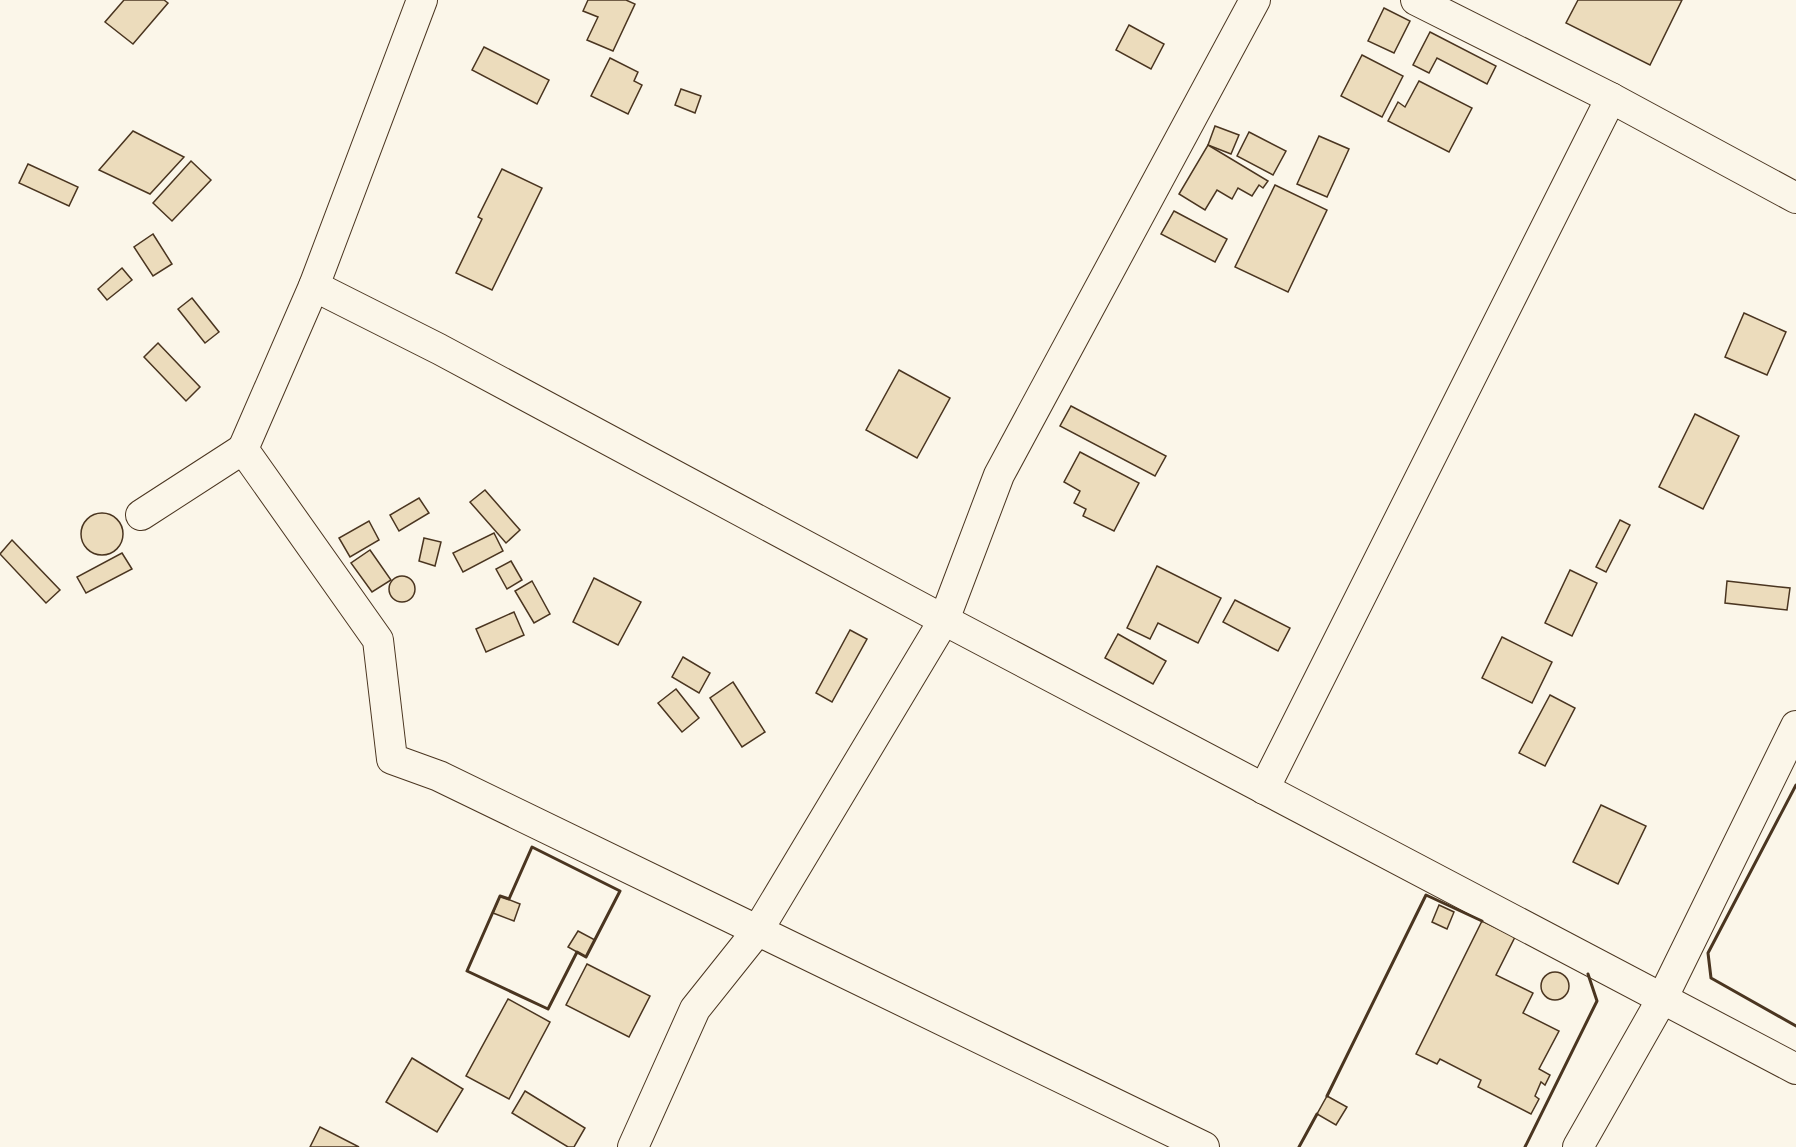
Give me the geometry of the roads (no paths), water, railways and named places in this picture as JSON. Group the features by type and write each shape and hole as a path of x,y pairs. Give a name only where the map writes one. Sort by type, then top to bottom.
{"street":[{"path":"141,515 243,449 314,286 422,0"},
{"path":"633,1147 695,1009 758,930 944,620 999,475 1255,0"},
{"path":"1416,0 1611,98 1796,198"},
{"path":"1264,789 1611,98"},
{"path":"314,286 449,354 944,620 1796,1069"},
{"path":"243,449 378,640 392,759 439,776 1204,1147"},
{"path":"1578,1147 1662,999 1796,726"}]}
